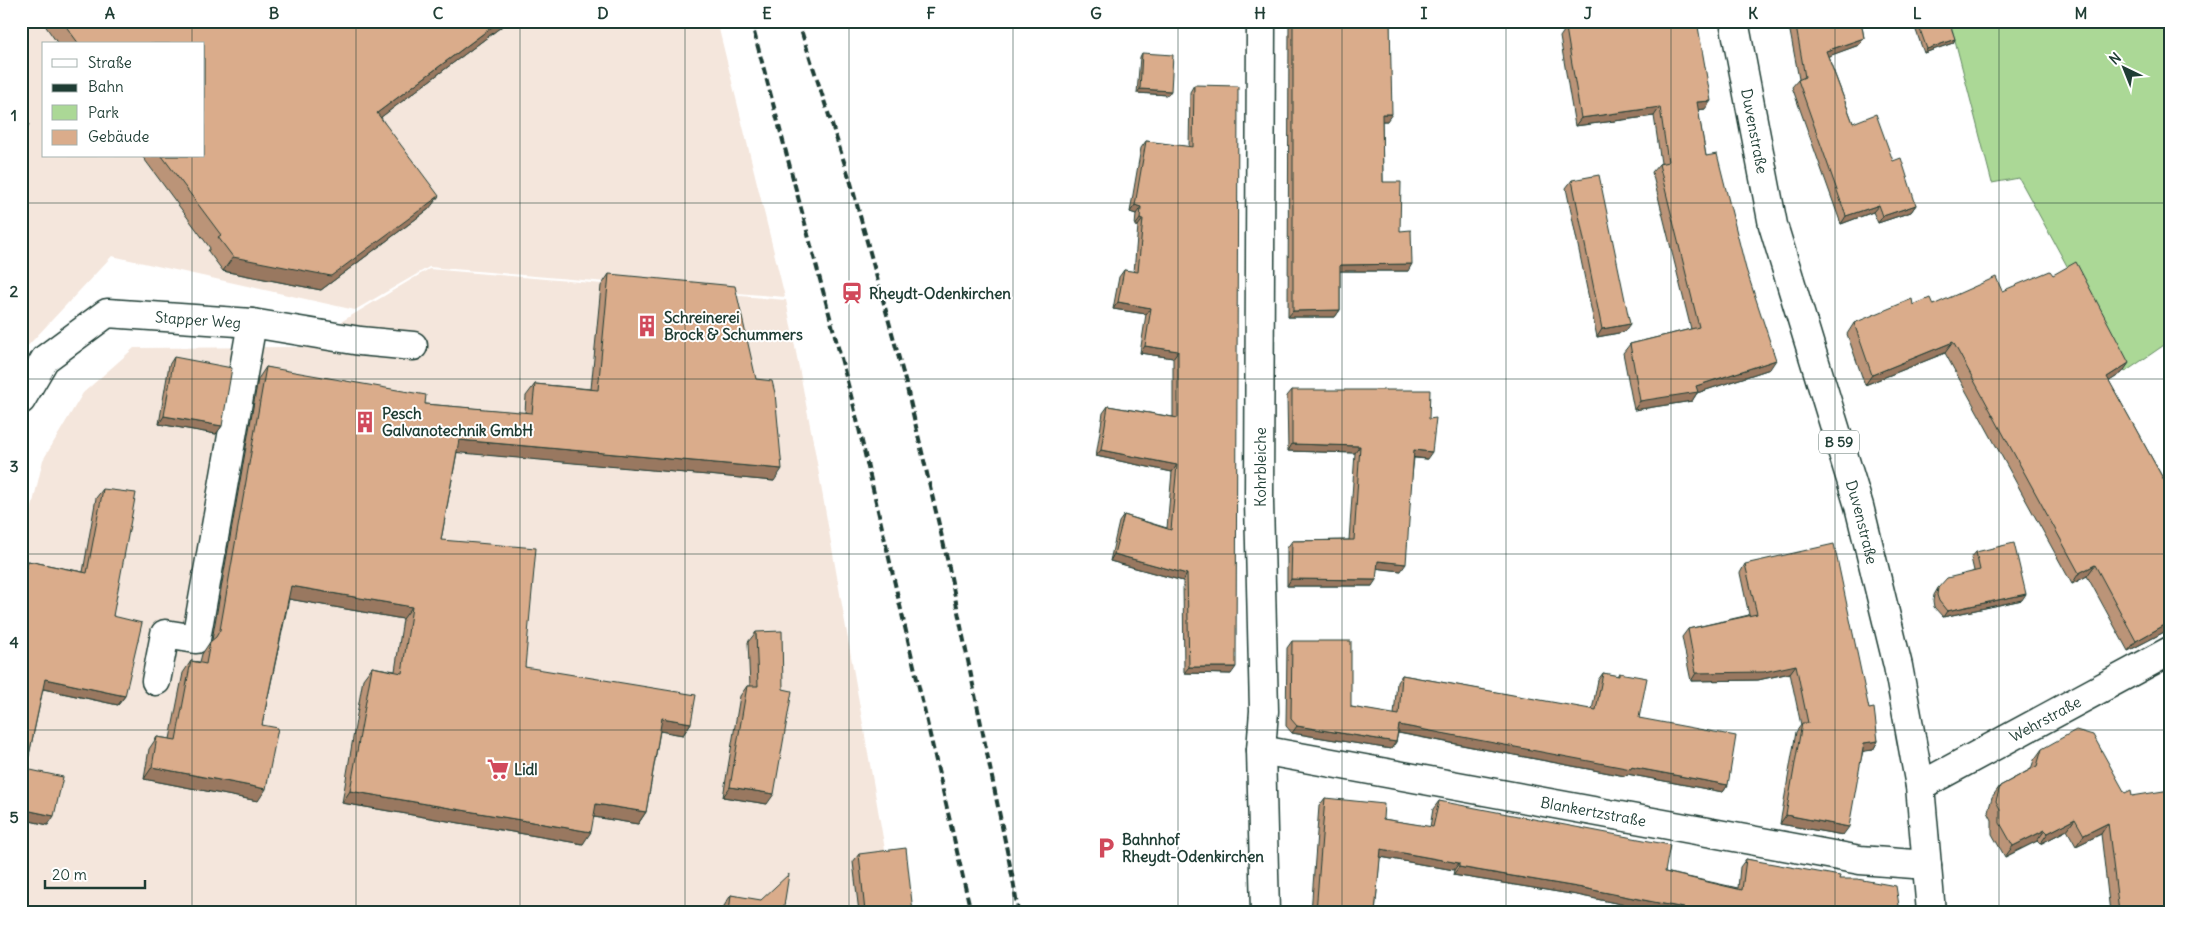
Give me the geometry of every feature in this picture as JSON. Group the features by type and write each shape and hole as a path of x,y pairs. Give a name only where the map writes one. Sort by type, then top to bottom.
{"street":[{"name":"Kohrbleiche","path":"1261,21 1260,502 1264,711 1261,750 1265,912"},
{"name":"Duvenstraße","path":"1734,21 1773,225 1859,506 1898,666 1920,786 1931,912"},
{"name":"Stapper Weg","path":"21,400 45,359 107,313 252,323 360,341 413,346"},
{"path":"156,681 165,634 196,639 252,323"},
{"name":"Wehrstraße","path":"1920,786 2170,650"},
{"name":"Blankertzstraße","path":"1261,750 1860,860 1927,865"}],"shaded area":[{"path":"21,21 717,21 785,297 429,267 355,310 112,256 21,353"},
{"path":"429,269 786,300 814,446 896,912 21,912 21,554 43,460 83,393 134,348 299,347"}],"green space":[{"path":"1950,21 2170,21 2170,341 2125,372 2019,178 1992,183"}],"building":[{"path":"62,21 500,21 377,113 439,196 331,276 233,257 218,237 221,235 163,158 205,158 205,42 78,42"},
{"path":"1293,21 1390,21 1392,114 1382,114 1383,182 1401,182 1400,231 1411,230 1412,264 1340,265 1340,310 1293,311"},
{"path":"1604,21 1697,21 1711,101 1697,102 1706,156 1717,154 1746,269 1776,360 1696,386 1698,392 1640,401 1630,344 1699,327 1659,164 1668,162 1660,107 1581,118 1566,28"},
{"path":"1795,21 1861,21 1864,38 1826,51 1853,123 1876,114 1893,161 1901,158 1916,205 1883,216 1879,205 1846,216 1798,80 1805,77"},
{"path":"1917,21 1949,21 1955,39 1927,49"},
{"path":"1142,53 1173,55 1171,91 1140,89"},
{"path":"1194,85 1238,86 1236,667 1189,667 1187,574 1114,554 1124,515 1171,530 1177,465 1101,450 1108,406 1178,418 1178,351 1145,346 1151,308 1118,302 1124,270 1138,272 1143,219 1140,219 1141,207 1135,205 1146,141 1193,147"},
{"path":"21,120 29,124 21,140"},
{"path":"1599,175 1630,324 1602,329 1572,180"},
{"path":"2076,262 2129,363 2107,377 2170,491 2170,622 2136,641 2095,565 2079,573 1953,342 1872,375 1854,323 1912,299 1913,305 1930,298 1933,305 1996,277 2002,291 2050,271 2053,275"},
{"path":"609,274 735,286 756,379 772,381 775,393 782,469 459,440 441,540 536,548 525,667 696,695 691,723 662,718 646,812 596,804 591,832 350,791 372,667 402,673 412,607 291,586 262,725 278,728 266,789 152,767 157,737 176,740 191,661 206,664 210,642 220,630 266,367 426,395 425,404 532,413 535,384 598,390"},
{"path":"174,357 232,368 222,426 164,416"},
{"path":"1292,390 1430,390 1429,419 1436,418 1432,452 1414,450 1406,564 1378,561 1376,580 1291,579 1292,541 1354,540 1360,446 1292,444"},
{"path":"103,489 136,493 113,616 142,623 125,696 45,679 26,769 63,777 54,816 21,809 21,591 28,561 87,573"},
{"path":"2014,543 2026,594 1947,611 1937,595 1938,588 1947,578 1980,570 1976,552"},
{"path":"1834,544 1869,709 1874,708 1878,741 1864,743 1849,827 1786,815 1802,723 1808,723 1796,665 1764,672 1696,673 1688,629 1757,614 1745,564"},
{"path":"782,631 783,689 792,691 774,794 730,787 747,686 758,686 756,632"},
{"path":"1292,641 1351,641 1351,707 1399,715 1402,675 1596,710 1603,673 1619,676 1619,673 1647,678 1639,718 1736,736 1728,785 1631,767 1631,769 1399,725 1396,742 1297,726 1291,719"},
{"path":"2076,730 2093,735 2125,793 2131,790 2132,796 2170,790 2170,912 2119,912 2108,823 2084,835 2075,819 2048,833 2045,830 2013,846 2000,823 2000,809 1996,801 2000,786 2037,766 2042,749"},
{"path":"1325,798 1384,804 1383,819 1433,827 1439,801 1670,845 1665,872 1742,890 1746,859 1840,876 1839,879 1857,879 1896,886 1900,912 1683,912 1684,908 1583,888 1459,867 1459,863 1381,849 1375,912 1316,912"},
{"path":"906,848 913,912 865,912 859,854"},
{"path":"789,874 783,912 729,912 731,895 761,900"}],"railway":[{"path":"751,21 854,407 971,912"},
{"path":"798,21 851,183 906,384 948,563 1018,912"}],"place":[{"name":"Rheydt-Odenkirchen","path":"852,293"},
{"name":"Schreinerei Brock & Schummers","path":"647,326"},
{"name":"Pesch Galvanotechnik GmbH","path":"365,422"},
{"name":"Lidl","path":"498,769"},
{"name":"Bahnhof Rheydt-Odenkirchen","path":"1106,848"}]}
